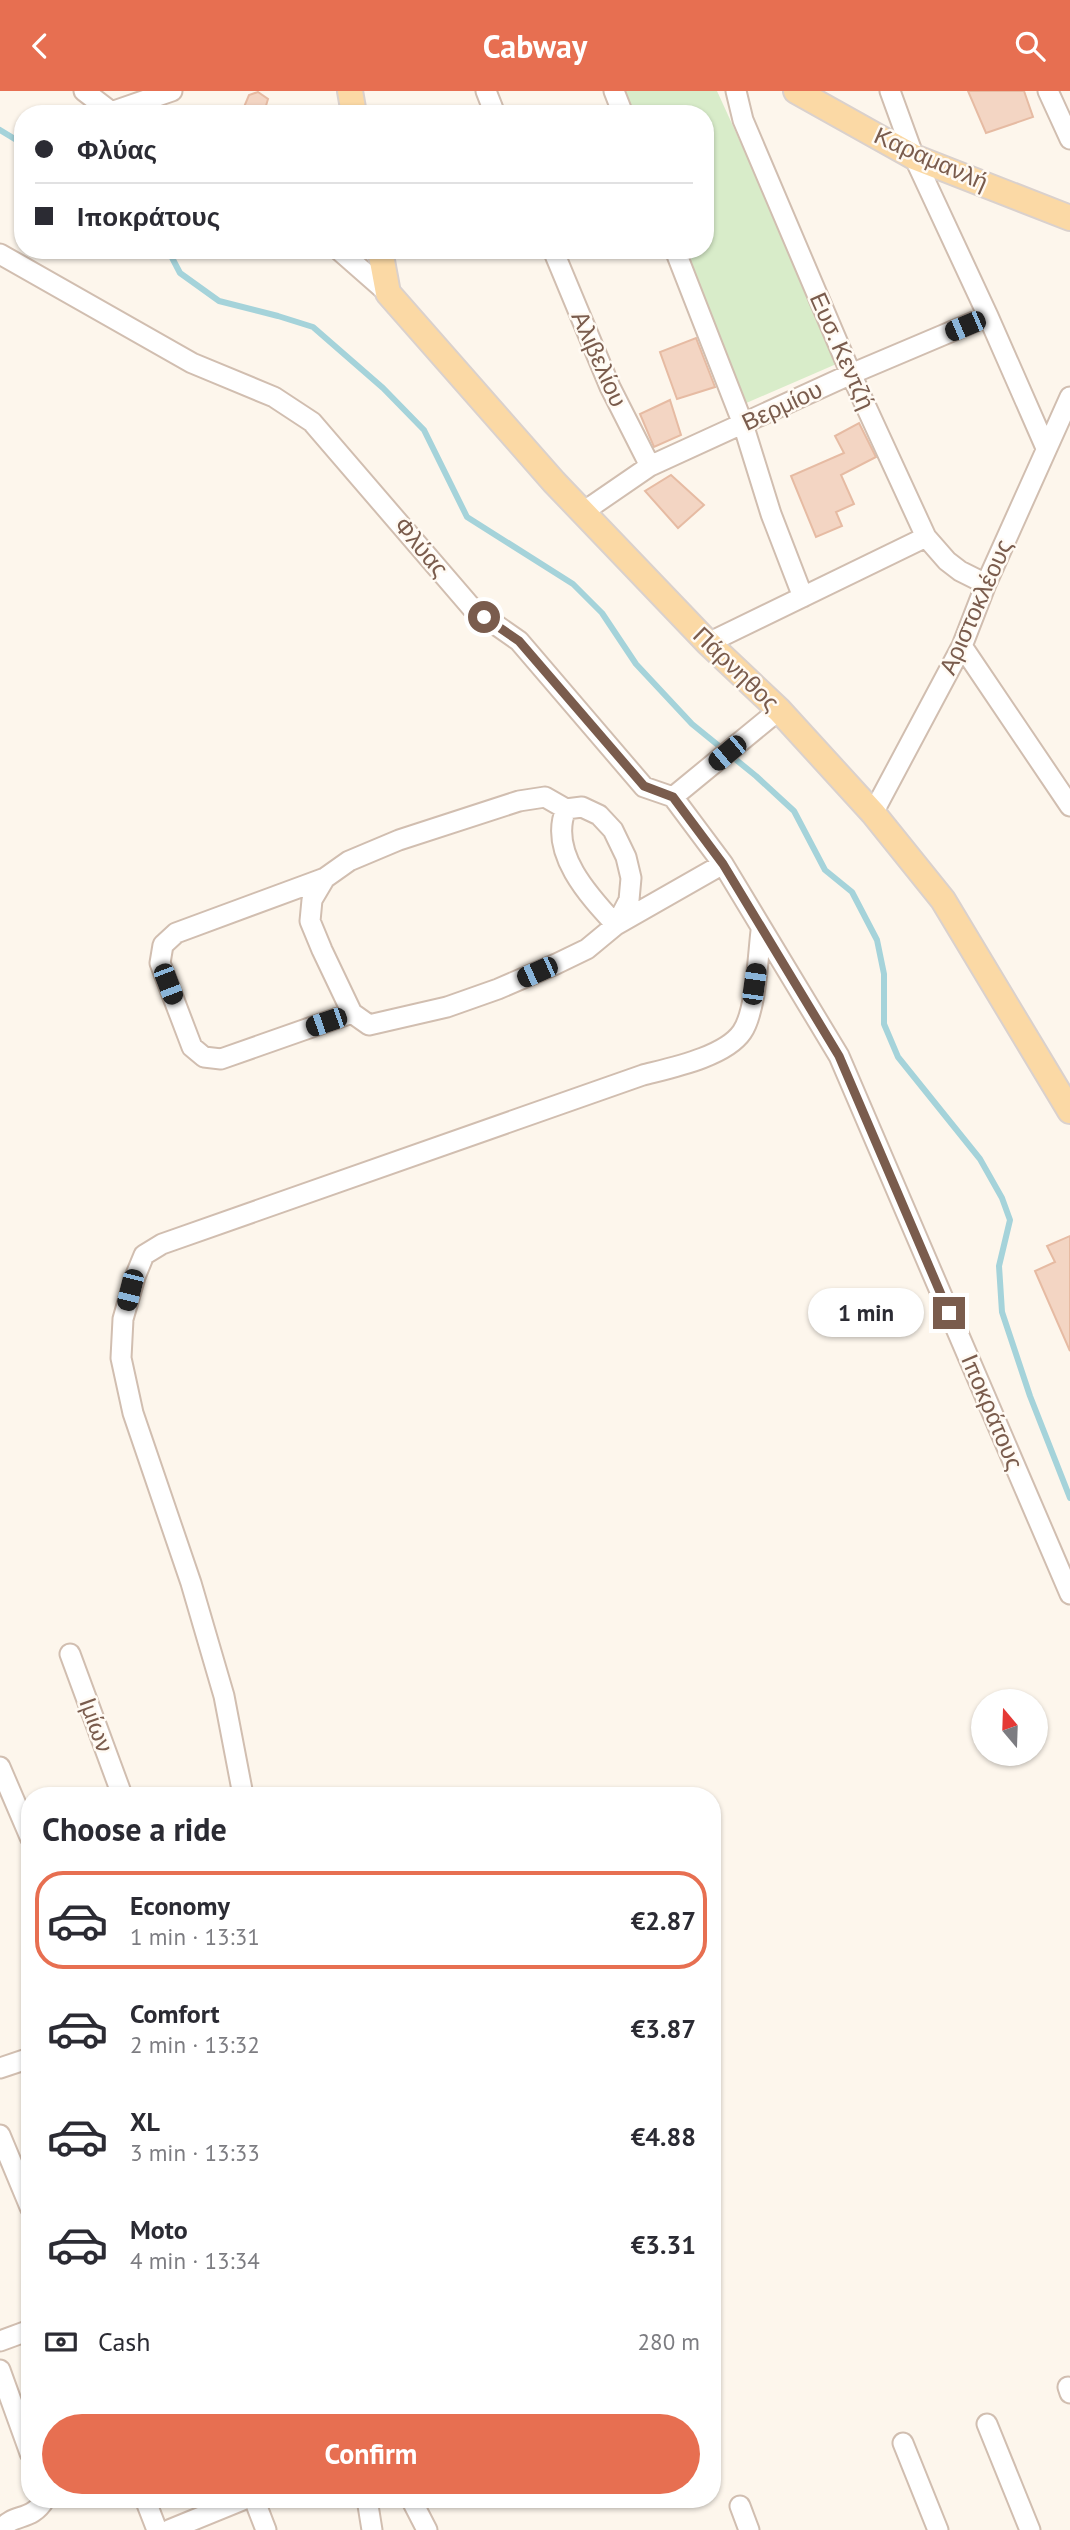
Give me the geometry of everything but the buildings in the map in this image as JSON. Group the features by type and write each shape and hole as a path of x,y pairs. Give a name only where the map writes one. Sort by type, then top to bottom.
{"main road":[{"name":"Καραμανλή","path":"796,91 914,157 1070,218"},
{"path":"382,259 388,293"},
{"name":"Πάρνηθος","path":"388,293 554,482 708,643 779,710 873,813 943,900 1070,1111"}],"street":[{"path":"84,91 102,105"},
{"path":"134,105 172,91"},
{"name":"Ευσ. Κεντζή","path":"736,91 743,120 851,375 926,537 947,561 986,584"},
{"path":"890,91 914,157 1046,448"},
{"path":"1048,91 1070,139"},
{"name":"Φλύας","path":"0,254 192,363 274,397 312,422 472,608 519,641 644,786 673,797 723,864 761,930"},
{"path":"349,259 388,293"},
{"name":"Αλιβελίου","path":"557,259 610,387 650,466"},
{"path":"679,259 743,424 771,514 803,597"},
{"name":"Βερμίου","path":"583,512 650,466 988,316"},
{"name":"Αριστοκλέους","path":"873,813 962,646 986,584 1070,397"},
{"path":"708,643 926,537"},
{"path":"962,646 1070,806"},
{"path":"673,797 779,710"},
{"path":"352,1013 221,1059 204,1058 192,1047 160,963 163,945 176,933 326,878 349,861 399,840 519,801 545,797 566,810 582,807 599,815 613,830 626,857 631,877 629,900 616,925"},
{"path":"566,810 560,831 569,861 579,881 616,925"},
{"path":"326,878 312,901 310,921 352,1013 369,1025 447,1007 498,989 587,949 616,925 723,864"},
{"path":"241,1787 224,1696 191,1583 133,1413 121,1358 123,1319 132,1283 144,1255 162,1244 643,1075 711,1054 742,1032 750,1011 761,930"},
{"name":"Ιποκράτους","path":"761,930 839,1056 1070,1594"},
{"name":"Ιμίων","path":"70,1654 119,1787"},
{"path":"0,1767 21,1816"},
{"path":"0,2068 21,2061"},
{"path":"0,2135 21,2185"},
{"path":"0,2341 21,2333"},
{"path":"0,2370 21,2428"},
{"path":"987,2424 1030,2530"},
{"path":"903,2443 938,2530"},
{"path":"740,2507 749,2530"},
{"path":"1,2530 6,2523 40,2508"},
{"path":"148,2508 157,2530"},
{"path":"169,2530 223,2508"},
{"path":"257,2508 266,2530"},
{"path":"368,2508 372,2530"},
{"path":"416,2508 427,2530"}],"green space":[{"path":"624,91 717,91 841,362 744,404 688,259 714,259 714,105 629,105"}],"waterway":[{"path":"0,130 14,139"},
{"path":"173,259 180,273 219,301 313,327 383,388 424,430 467,517 573,584 602,613 636,664 692,724 794,811 825,870 852,892 877,940 884,974 884,1024 898,1057 980,1159 1002,1198 1010,1220 999,1266 1002,1312 1030,1396 1070,1498"}],"route":[{"path":"484,617 519,641 644,786 673,797 723,864 839,1056 949,1313"}]}
